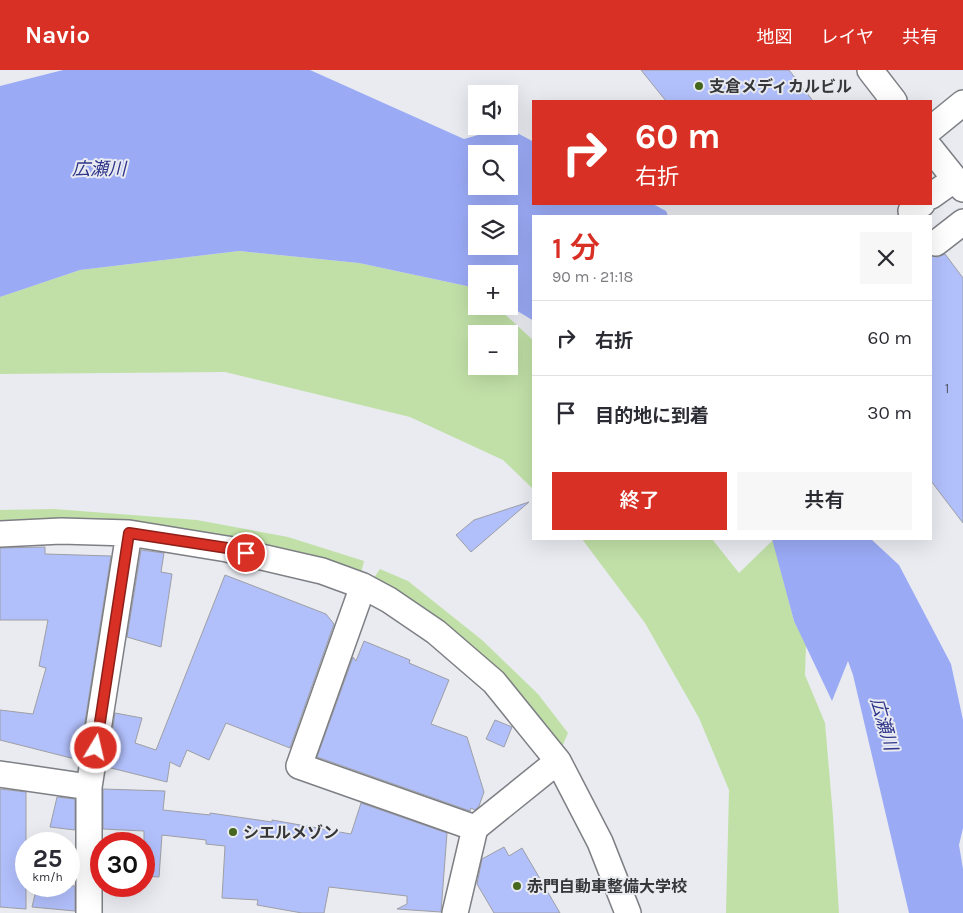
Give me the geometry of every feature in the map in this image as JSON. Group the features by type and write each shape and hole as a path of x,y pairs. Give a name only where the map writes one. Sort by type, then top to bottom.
{"street":[{"path":"870,70 893,100"},
{"path":"932,128 963,103"},
{"path":"932,150 959,184 932,196"},
{"path":"936,243 963,222"},
{"path":"0,534 61,531 129,533 227,548 322,571 364,586 389,600 436,632 494,682 558,762 600,842 628,913"},
{"path":"89,913 90,786 129,533"},
{"path":"364,586 299,766 475,828"},
{"path":"455,913 475,828 558,762"},
{"path":"0,774 90,786"}],"green space":[{"path":"239,251 359,263 468,286 468,315 506,315 517,325 468,325 468,375 518,375 518,326 532,339 532,488 503,460 410,417 225,372 0,374 0,297 80,270"},
{"path":"54,509 197,520 288,537 364,561 361,573 297,553 218,535 136,528 0,523 0,510"},
{"path":"583,540 713,540 739,573 773,540 794,621 806,645 805,675 825,723 839,913 726,913 729,790 699,718 645,623"},
{"path":"380,569 408,581 482,640 538,694 568,733 562,747 373,579"}],"water":[{"name":"広瀬川","path":"63,70 310,70 464,139 478,135 518,135 518,133 532,141 532,205 655,205 666,211 668,215 532,215 532,320 518,311 518,265 468,265 468,286 359,263 239,251 80,270 0,297 0,86"},
{"name":"広瀬川","path":"772,540 872,540 899,565 951,664 963,720 963,828 959,845 963,869 963,913 909,913 853,675 848,661 832,701 794,621"}],"building":[{"name":"支倉メディカルビル","path":"641,70 789,70 812,100 665,100"},
{"path":"945,254 963,278 963,523 932,482 932,256 938,257"},
{"path":"529,502 471,552 456,535 474,520"},
{"path":"45,547 45,554 111,556 79,760 0,740 0,710 33,714 46,668 39,666 48,620 0,620 0,548"},
{"path":"141,550 164,553 161,572 172,574 161,647 127,637"},
{"path":"225,575 326,614 334,624 290,748 226,723 209,760 187,750 180,767 170,762 167,782 107,767 115,713 142,718 135,743 156,750"},
{"path":"364,641 410,660 409,663 449,680 431,724 467,737 484,792 479,806 475,810 471,808 470,811 317,757 353,657 356,661"},
{"path":"495,720 512,727 504,747 486,739"},
{"path":"0,789 26,792 26,832 15,832 15,897 26,897 26,909 0,907"},
{"path":"103,789 165,791 163,810 210,815 210,813 272,822 272,820 351,834 361,803 447,833 441,912 397,909 407,904 407,896 329,887 324,913 302,913 257,905 258,900 222,898 225,846 206,844 206,840 162,835 159,877 155,877 155,832 103,829"},
{"path":"57,797 75,799 75,830 50,827"},
{"path":"504,847 509,856 522,848 560,913 494,913 477,884 482,859"},
{"path":"34,897 75,897 75,911 32,907"}],"place":[{"name":"支倉メディカルビル","path":"699,86"},
{"name":"シエルメゾン","path":"233,832"},
{"name":"赤門自動車整備大学校","path":"517,886"}],"route":[{"path":"96,748 129,533 227,548 246,553"}]}
